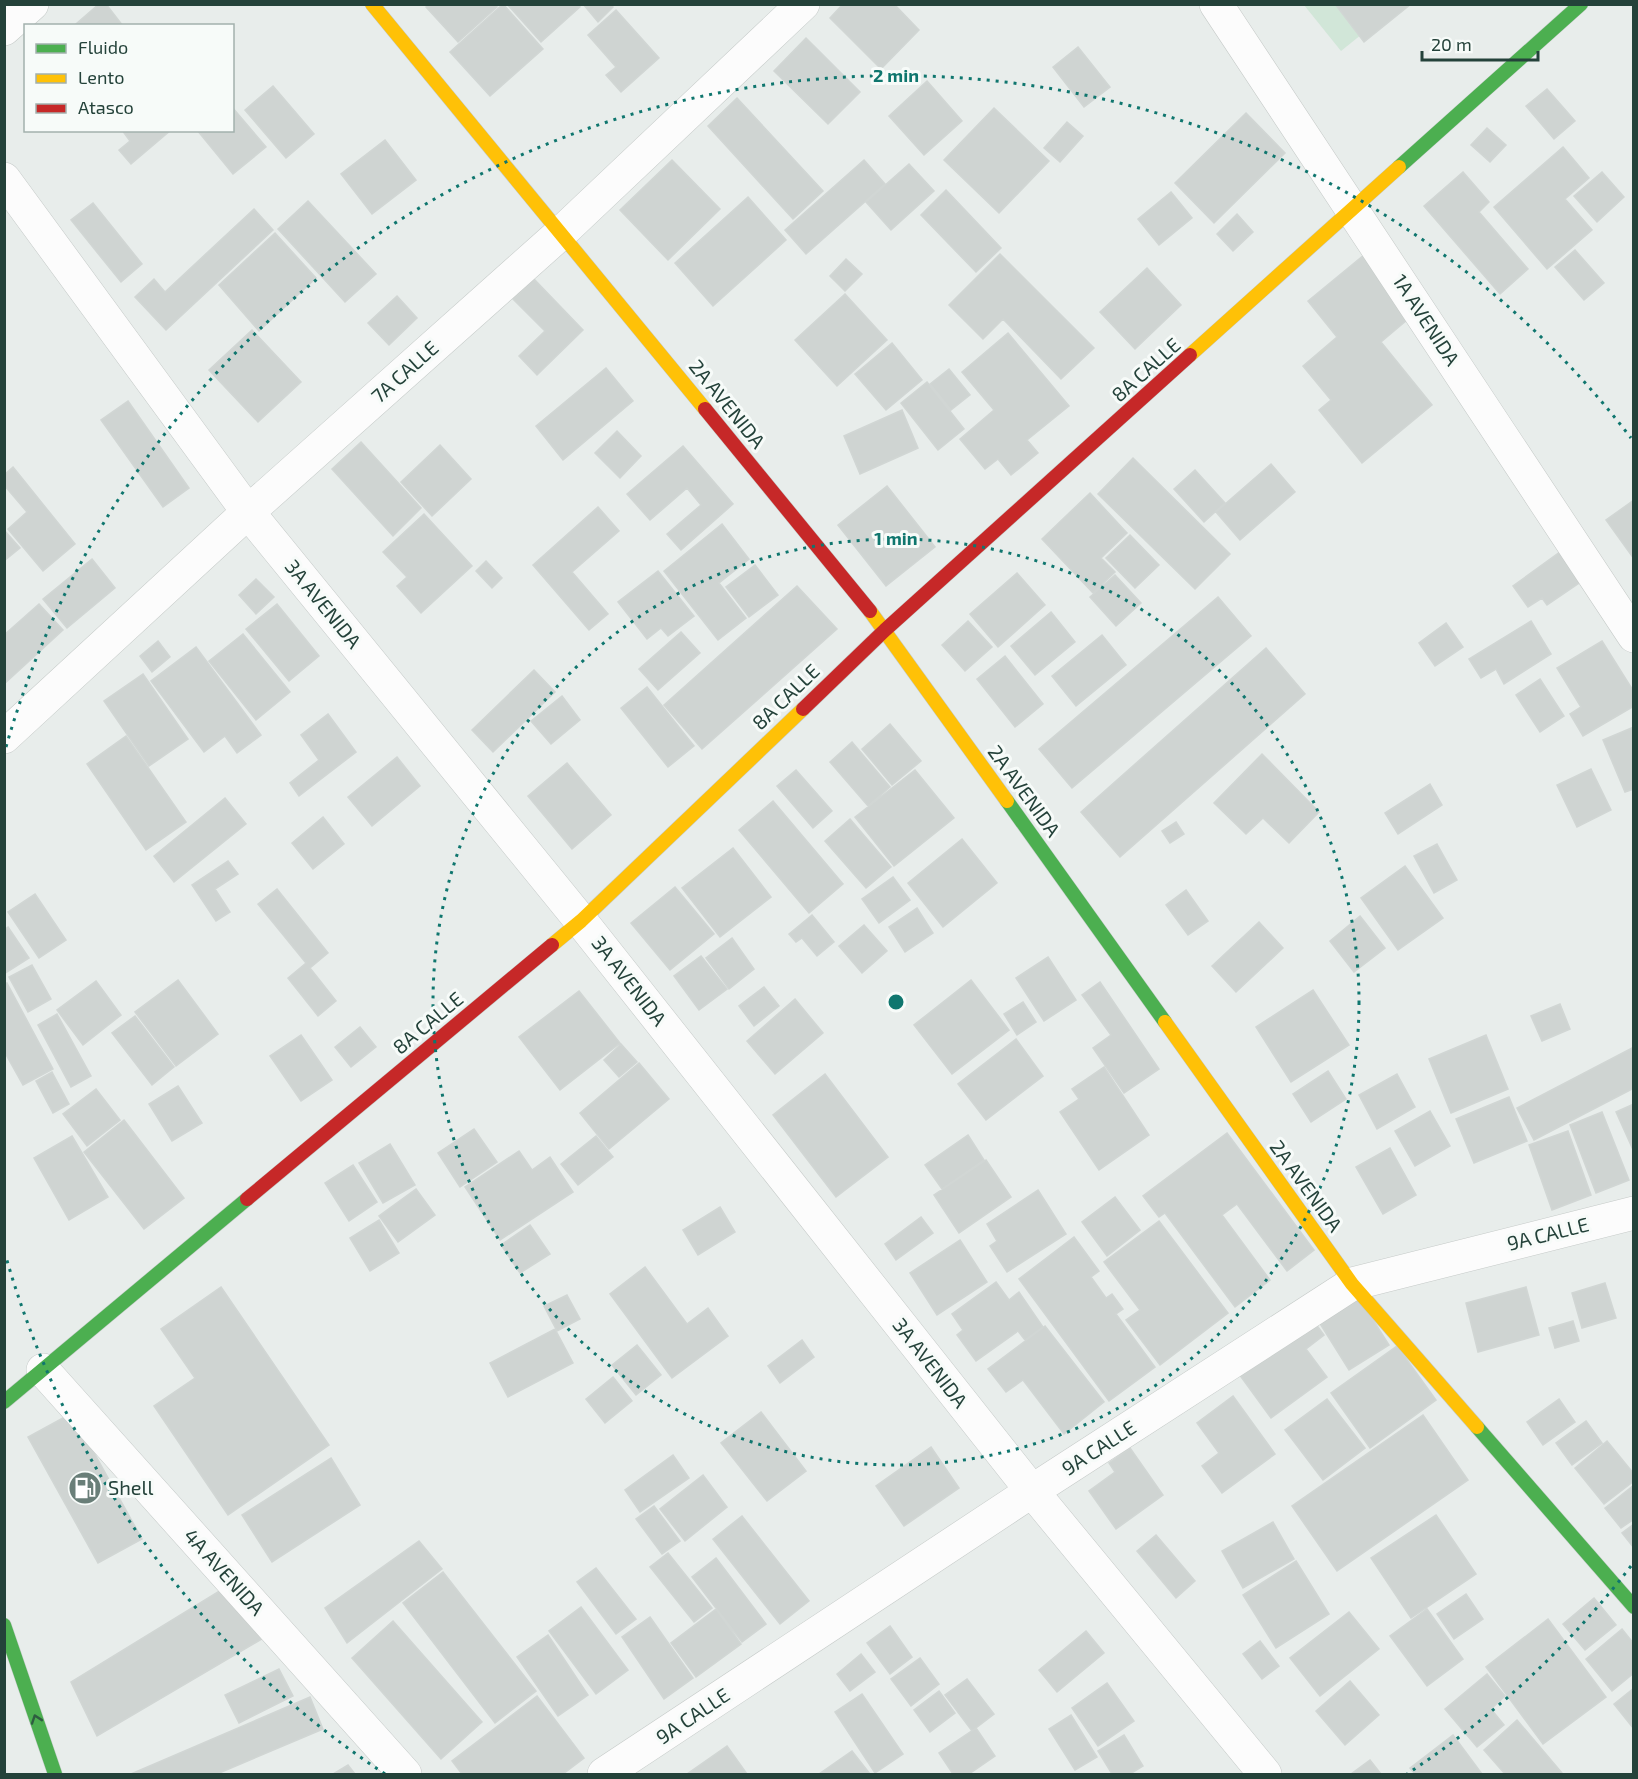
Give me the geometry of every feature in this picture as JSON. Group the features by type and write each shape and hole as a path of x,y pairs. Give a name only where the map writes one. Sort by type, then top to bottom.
{"street":[{"path":"4,29 32,4"},
{"name":"2A AVENIDA","path":"372,4 562,232 885,630 1352,1284 1634,1607"},
{"name":"7A CALLE","path":"4,737 248,512 562,232 803,4"},
{"name":"1A AVENIDA","path":"1216,4 1634,636"},
{"name":"8A CALLE","path":"4,1402 581,921 885,630 1581,4"},
{"name":"3A AVENIDA","path":"4,179 248,512 581,921 1032,1491 1265,1774"},
{"name":"9A CALLE","path":"604,1774 1032,1491 1352,1284 1634,1213"},
{"name":"4A AVENIDA","path":"43,1370 405,1774"},
{"path":"4,1625 55,1774"}],"green space":[{"path":"1304,5 1398,5 1341,51"}],"building":[{"path":"99,4 106,4 121,24 76,24"},
{"path":"429,4 495,4 497,7 458,42 426,7"},
{"path":"503,4 543,49 490,96 450,52"},
{"path":"507,4 578,4 580,7 541,42"},
{"path":"583,4 610,4 613,7 598,22"},
{"path":"843,4 894,4 919,30 881,69 830,18"},
{"path":"1335,4 1411,4 1364,42"},
{"path":"616,10 659,58 621,92 606,75 616,67 588,35"},
{"path":"806,38 860,92 828,124 774,71"},
{"path":"1078,47 1110,87 1084,107 1053,67"},
{"path":"927,81 962,121 924,155 889,116"},
{"path":"273,86 314,134 286,158 245,110"},
{"path":"1547,89 1575,121 1554,139 1526,106"},
{"path":"737,98 823,191 793,219 708,126"},
{"path":"994,108 1049,161 999,213 944,160"},
{"path":"234,109 266,147 233,174 199,132 234,132"},
{"path":"1246,113 1285,153 1214,223 1175,183"},
{"path":"1067,122 1083,136 1060,162 1044,148"},
{"path":"1487,128 1506,145 1490,162 1471,145"},
{"path":"123,132 169,132 131,164 119,150 130,141"},
{"path":"385,140 416,180 372,214 341,174"},
{"path":"1563,147 1589,178 1565,199 1592,230 1547,269 1494,207"},
{"path":"672,160 720,209 668,260 620,210"},
{"path":"864,160 885,184 806,254 785,230"},
{"path":"909,164 934,191 891,230 866,202"},
{"path":"1463,172 1489,202 1479,212 1528,269 1500,294 1424,206"},
{"path":"1602,172 1624,197 1597,222 1574,196"},
{"path":"946,190 1001,248 976,272 921,215"},
{"path":"1171,192 1192,218 1159,245 1138,219"},
{"path":"748,197 786,240 713,306 675,263"},
{"path":"308,201 376,274 345,302 278,229"},
{"path":"93,203 142,264 121,282 71,220"},
{"path":"254,209 273,230 166,330 135,297 154,279 165,292"},
{"path":"1237,214 1253,232 1233,251 1217,234"},
{"path":"275,233 316,278 259,331 219,285"},
{"path":"1575,250 1604,283 1584,300 1555,267"},
{"path":"1000,254 1094,348 1061,379 1003,319 983,339 949,305"},
{"path":"1364,255 1413,315 1381,342 1432,405 1362,463 1319,410 1331,400 1303,366 1337,337 1308,301"},
{"path":"846,259 862,274 845,291 830,276"},
{"path":"1147,268 1181,305 1135,349 1100,312"},
{"path":"534,279 583,330 537,375 519,356 545,331 513,299"},
{"path":"845,294 887,340 837,386 795,340"},
{"path":"397,296 417,318 389,345 368,323"},
{"path":"252,330 301,382 258,422 209,370"},
{"path":"1008,333 1069,406 1027,440 1038,453 1011,475 998,459 985,469 960,439 994,410 962,372"},
{"path":"892,343 922,380 886,410 855,374"},
{"path":"606,368 633,401 563,460 536,426"},
{"path":"949,369 970,395 951,410 930,384"},
{"path":"927,382 964,429 938,450 901,403"},
{"path":"128,401 189,488 163,507 101,420"},
{"path":"902,410 918,448 860,474 844,436"},
{"path":"617,431 641,456 620,478 595,453"},
{"path":"361,442 421,508 393,536 332,469"},
{"path":"440,445 471,479 432,516 401,482"},
{"path":"683,446 733,504 681,550 667,534 701,505 687,488 650,520 627,494"},
{"path":"1133,458 1230,554 1195,589 1098,494"},
{"path":"1271,464 1295,492 1240,540 1216,512"},
{"path":"13,467 75,544 43,571 8,529 27,512 4,485 4,475"},
{"path":"1195,470 1225,503 1204,522 1174,489"},
{"path":"887,486 935,547 886,586 838,525"},
{"path":"1090,493 1127,533 1101,558 1115,572 1093,593 1042,539"},
{"path":"1634,500 1634,559 1606,520"},
{"path":"598,507 619,531 572,572 608,614 589,630 533,565"},
{"path":"424,514 472,566 421,613 397,586 407,577 383,552"},
{"path":"722,524 749,559 719,583 746,618 718,640 664,571"},
{"path":"4,530 20,548 4,561"},
{"path":"1130,535 1159,565 1135,588 1106,558"},
{"path":"1564,549 1585,579 1547,605 1542,598 1528,607 1513,586"},
{"path":"92,559 115,588 67,628 43,599"},
{"path":"486,561 502,578 492,588 476,571"},
{"path":"755,565 778,595 749,617 726,587"},
{"path":"658,571 694,616 668,636 661,628 647,639 618,602"},
{"path":"1017,573 1045,605 998,647 970,614"},
{"path":"1115,575 1141,603 1116,626 1090,597"},
{"path":"256,579 274,597 256,614 239,595"},
{"path":"797,586 837,629 702,749 664,705"},
{"path":"1218,597 1251,636 1072,788 1039,749"},
{"path":"39,604 63,630 4,684 4,635"},
{"path":"277,604 319,656 289,681 246,629"},
{"path":"1051,612 1075,642 1035,675 1011,646"},
{"path":"968,621 992,647 965,671 942,645"},
{"path":"1531,621 1551,654 1504,684 1496,669 1481,678 1469,659"},
{"path":"1446,623 1463,647 1435,666 1419,643"},
{"path":"681,632 700,653 658,690 639,669"},
{"path":"243,634 290,692 256,720 209,661"},
{"path":"1102,635 1126,665 1076,706 1052,676"},
{"path":"158,641 170,657 152,672 140,656"},
{"path":"1602,641 1634,692 1634,706 1583,736 1570,714 1581,707 1557,668"},
{"path":"196,647 261,735 237,753 225,736 204,752 151,681"},
{"path":"1266,648 1305,694 1120,857 1081,812"},
{"path":"1005,656 1043,704 1015,727 977,679"},
{"path":"534,670 555,692 493,752 472,730"},
{"path":"143,674 188,739 149,766 104,701"},
{"path":"1540,679 1564,716 1540,732 1516,695"},
{"path":"647,687 694,746 668,767 621,708"},
{"path":"562,696 580,720 551,744 531,721"},
{"path":"328,714 356,752 299,796 290,783 319,760 301,735"},
{"path":"890,724 921,761 892,785 862,749"},
{"path":"1634,727 1634,789 1625,792 1603,740"},
{"path":"126,736 186,822 146,850 87,764"},
{"path":"852,742 890,787 868,806 830,762"},
{"path":"1262,754 1319,812 1289,843 1263,818 1246,834 1214,803"},
{"path":"397,757 420,786 372,826 348,797"},
{"path":"567,763 611,815 572,849 528,796"},
{"path":"1591,769 1611,810 1577,827 1557,785"},
{"path":"796,770 832,811 813,828 777,786"},
{"path":"915,770 954,818 894,866 855,817"},
{"path":"1430,784 1442,805 1398,834 1385,813"},
{"path":"225,798 246,824 174,882 154,856"},
{"path":"773,801 843,884 809,913 739,830"},
{"path":"323,817 344,844 313,869 292,843"},
{"path":"850,819 891,867 866,888 825,841"},
{"path":"1176,822 1184,834 1170,843 1162,831"},
{"path":"962,839 997,883 943,927 908,883"},
{"path":"1437,844 1457,880 1434,893 1414,856"},
{"path":"733,848 771,897 720,937 682,888"},
{"path":"228,861 238,874 215,889 230,912 216,921 192,885"},
{"path":"1405,866 1443,918 1398,950 1361,898"},
{"path":"893,877 910,900 879,923 862,899"},
{"path":"675,887 714,934 670,970 631,923"},
{"path":"277,889 328,953 310,968 336,1001 318,1016 288,978 306,963 258,904"},
{"path":"1186,890 1208,921 1188,935 1166,905"},
{"path":"35,894 66,940 39,958 8,912"},
{"path":"917,908 933,933 905,952 889,927"},
{"path":"812,915 834,942 817,956 802,938 796,942 789,934"},
{"path":"1360,916 1385,948 1354,972 1330,941"},
{"path":"1259,922 1283,948 1236,992 1212,966"},
{"path":"864,925 887,951 862,973 839,946"},
{"path":"8,927 29,958 4,974 4,930"},
{"path":"732,938 754,969 729,989 706,958"},
{"path":"701,956 727,989 699,1010 674,976"},
{"path":"1048,957 1076,1000 1044,1021 1016,978"},
{"path":"32,965 51,999 28,1012 9,977"},
{"path":"178,980 218,1034 176,1066 135,1012"},
{"path":"971,980 1009,1030 952,1074 914,1025"},
{"path":"96,981 121,1015 83,1045 57,1010"},
{"path":"1100,982 1159,1069 1124,1093 1093,1048 1111,1035 1082,995"},
{"path":"7,983 53,1069 23,1085 4,1051 4,984"},
{"path":"764,987 779,1006 754,1026 739,1006"},
{"path":"1313,990 1349,1045 1291,1082 1256,1027"},
{"path":"579,991 620,1043 560,1090 519,1037"},
{"path":"795,999 823,1033 775,1074 747,1041"},
{"path":"1023,1002 1036,1022 1017,1035 1004,1014"},
{"path":"1560,1004 1570,1029 1542,1041 1531,1016"},
{"path":"57,1014 91,1076 71,1087 38,1025"},
{"path":"135,1016 174,1067 152,1085 112,1033"},
{"path":"360,1027 376,1047 351,1067 335,1047"},
{"path":"301,1035 332,1080 301,1101 270,1056"},
{"path":"1486,1035 1508,1089 1451,1113 1429,1059"},
{"path":"1016,1039 1043,1076 986,1120 958,1084"},
{"path":"621,1044 637,1062 619,1077 604,1060"},
{"path":"1634,1047 1634,1088 1534,1140 1517,1108"},
{"path":"639,1063 669,1099 609,1149 580,1113"},
{"path":"1104,1067 1149,1135 1099,1170 1060,1112 1079,1099 1072,1089"},
{"path":"1328,1071 1346,1099 1311,1122 1293,1094"},
{"path":"52,1072 69,1104 53,1113 36,1081"},
{"path":"825,1074 888,1157 836,1197 773,1115"},
{"path":"1397,1074 1415,1107 1377,1129 1359,1095"},
{"path":"178,1086 202,1123 172,1141 149,1104"},
{"path":"96,1089 120,1120 87,1146 63,1114"},
{"path":"1509,1097 1527,1141 1474,1163 1456,1119"},
{"path":"1634,1104 1634,1152 1616,1112"},
{"path":"1430,1111 1450,1146 1415,1166 1395,1131"},
{"path":"1602,1112 1629,1180 1596,1193 1570,1125"},
{"path":"124,1120 184,1198 144,1229 84,1152"},
{"path":"474,1129 497,1162 460,1187 438,1153"},
{"path":"1568,1131 1591,1195 1552,1210 1529,1145"},
{"path":"1227,1133 1314,1250 1287,1271 1237,1204 1222,1215 1270,1280 1235,1307 1165,1213 1159,1217 1143,1196"},
{"path":"968,1135 984,1160 942,1189 925,1165"},
{"path":"72,1136 108,1197 69,1220 34,1158"},
{"path":"596,1136 613,1157 578,1185 561,1164"},
{"path":"390,1144 415,1185 383,1203 359,1163"},
{"path":"1390,1148 1416,1195 1383,1214 1356,1167"},
{"path":"519,1151 532,1170 550,1157 573,1192 500,1240 465,1187"},
{"path":"986,1160 1011,1197 959,1233 934,1195"},
{"path":"353,1165 377,1202 349,1221 325,1183"},
{"path":"416,1189 435,1215 398,1242 379,1216"},
{"path":"1038,1190 1066,1234 1007,1272 990,1246 997,1241 987,1224"},
{"path":"1115,1197 1140,1230 1107,1256 1082,1222"},
{"path":"720,1207 735,1232 698,1255 683,1230"},
{"path":"921,1217 933,1233 896,1260 885,1244"},
{"path":"379,1220 399,1253 370,1271 350,1238"},
{"path":"1159,1221 1228,1313 1160,1365 1126,1320 1140,1310 1104,1262"},
{"path":"530,1225 550,1254 520,1273 501,1245"},
{"path":"1074,1237 1099,1271 1091,1277 1106,1298 1112,1294 1123,1309 1116,1314 1155,1367 1109,1401 1019,1279"},
{"path":"960,1240 987,1282 937,1315 910,1273"},
{"path":"645,1267 687,1324 708,1308 728,1336 672,1378 610,1294"},
{"path":"996,1282 1009,1300 1019,1292 1043,1327 1025,1340 1018,1331 976,1361 957,1335 963,1330 952,1314"},
{"path":"1605,1283 1616,1318 1582,1328 1572,1293"},
{"path":"221,1287 329,1445 228,1515 154,1406 195,1378 161,1329"},
{"path":"1526,1287 1539,1335 1478,1352 1466,1303"},
{"path":"567,1295 580,1319 557,1331 544,1306"},
{"path":"1358,1296 1389,1345 1349,1370 1319,1322"},
{"path":"1310,1316 1324,1335 1306,1349 1327,1377 1271,1418 1236,1370"},
{"path":"1573,1321 1579,1341 1555,1348 1549,1328"},
{"path":"1045,1326 1104,1402 1064,1434 1023,1380 1006,1392 988,1369"},
{"path":"555,1329 573,1363 508,1397 490,1363"},
{"path":"802,1340 814,1357 780,1383 768,1366"},
{"path":"637,1345 661,1375 636,1395 612,1365"},
{"path":"1397,1346 1436,1400 1370,1448 1331,1393"},
{"path":"613,1377 632,1401 605,1423 586,1399"},
{"path":"1233,1396 1275,1454 1222,1493 1202,1466 1219,1453 1197,1423"},
{"path":"1327,1399 1365,1448 1323,1480 1285,1430"},
{"path":"1559,1399 1575,1422 1543,1445 1527,1422"},
{"path":"761,1412 806,1471 767,1501 721,1443"},
{"name":"Shell","path":"72,1413 142,1539 98,1563 28,1437"},
{"path":"1423,1415 1468,1480 1337,1571 1292,1506"},
{"path":"1586,1421 1602,1443 1572,1465 1556,1443"},
{"path":"1607,1441 1634,1474 1634,1481 1604,1504 1575,1468"},
{"path":"931,1447 959,1488 904,1526 876,1486"},
{"path":"1130,1448 1163,1495 1116,1529 1089,1491 1115,1472 1109,1463"},
{"path":"673,1455 689,1478 640,1512 625,1490"},
{"path":"331,1458 360,1505 272,1562 242,1515"},
{"path":"703,1475 727,1507 685,1541 660,1509"},
{"path":"1634,1485 1634,1519 1621,1528 1605,1508"},
{"path":"654,1506 680,1541 662,1554 636,1519"},
{"path":"1436,1515 1476,1574 1411,1618 1371,1558"},
{"path":"742,1516 809,1601 780,1624 713,1539"},
{"path":"1273,1522 1294,1559 1243,1588 1222,1551"},
{"path":"1634,1524 1634,1548 1622,1533"},
{"path":"1156,1535 1195,1581 1176,1598 1137,1551"},
{"path":"419,1541 442,1569 347,1643 325,1608"},
{"path":"668,1553 712,1608 694,1622 650,1567"},
{"path":"716,1558 766,1624 742,1642 692,1577"},
{"path":"1296,1561 1329,1614 1276,1648 1243,1595"},
{"path":"596,1568 636,1619 616,1634 577,1582"},
{"path":"443,1572 536,1691 495,1723 403,1603"},
{"path":"239,1579 272,1633 97,1736 71,1682"},
{"path":"1466,1594 1483,1619 1454,1639 1437,1614"},
{"path":"1594,1598 1616,1625 1585,1650 1563,1624"},
{"path":"581,1607 628,1670 596,1694 549,1631"},
{"path":"716,1609 741,1644 696,1677 671,1643"},
{"path":"1427,1609 1463,1659 1427,1686 1390,1636"},
{"path":"1349,1612 1379,1649 1320,1696 1290,1658"},
{"path":"650,1617 693,1678 664,1699 622,1637"},
{"path":"1548,1619 1606,1697 1543,1744 1486,1667"},
{"path":"393,1621 482,1722 441,1759 352,1658"},
{"path":"890,1626 912,1657 890,1674 867,1643"},
{"path":"1622,1629 1634,1644 1634,1673 1612,1691 1586,1659"},
{"path":"1086,1631 1104,1653 1057,1692 1039,1670"},
{"path":"548,1635 588,1695 558,1716 517,1657"},
{"path":"1260,1641 1279,1666 1262,1679 1243,1654"},
{"path":"861,1654 875,1672 850,1691 837,1674"},
{"path":"920,1658 939,1684 911,1706 891,1679"},
{"path":"279,1669 293,1696 239,1723 225,1695"},
{"path":"1487,1674 1505,1696 1491,1709 1504,1725 1477,1747 1445,1709"},
{"path":"967,1679 994,1714 972,1731 945,1695"},
{"path":"1350,1681 1379,1715 1345,1745 1316,1711"},
{"path":"1107,1683 1134,1721 1098,1746 1072,1708"},
{"path":"1634,1688 1634,1729 1614,1704"},
{"path":"939,1691 955,1713 930,1732 914,1710"},
{"path":"862,1694 903,1754 875,1773 835,1712"},
{"path":"537,1696 584,1758 563,1774 462,1774 452,1761"},
{"path":"310,1697 323,1729 217,1774 131,1774"},
{"path":"1071,1715 1097,1757 1075,1770 1049,1729"},
{"path":"1517,1720 1562,1773 1505,1774 1484,1750"},
{"path":"976,1728 995,1756 969,1774 953,1774 939,1753"},
{"path":"1124,1735 1143,1766 1130,1774 1112,1774 1098,1751"},
{"path":"1453,1735 1482,1774 1415,1774 1410,1768"},
{"path":"727,1746 747,1774 687,1774"},
{"path":"852,1751 870,1774 819,1774"},
{"path":"1370,1760 1381,1774 1351,1774"},
{"path":"348,1765 355,1774 333,1774"}],"traffic: fast":[{"path":"1399,167 1581,4"},
{"path":"1007,801 1165,1022"},
{"path":"4,1402 247,1199"},
{"path":"1477,1427 1634,1607"},
{"path":"4,1625 55,1774"}],"traffic: slow":[{"path":"372,4 705,409"},
{"path":"1190,355 1399,167"},
{"path":"870,611 1007,801"},
{"path":"552,945 581,921 803,709"},
{"path":"1165,1022 1352,1284 1477,1427"}],"traffic: jam":[{"path":"803,709 885,630 1190,355"},
{"path":"705,409 870,611"},
{"path":"247,1199 552,945"}],"place":[{"name":"Shell","path":"85,1488"}]}
